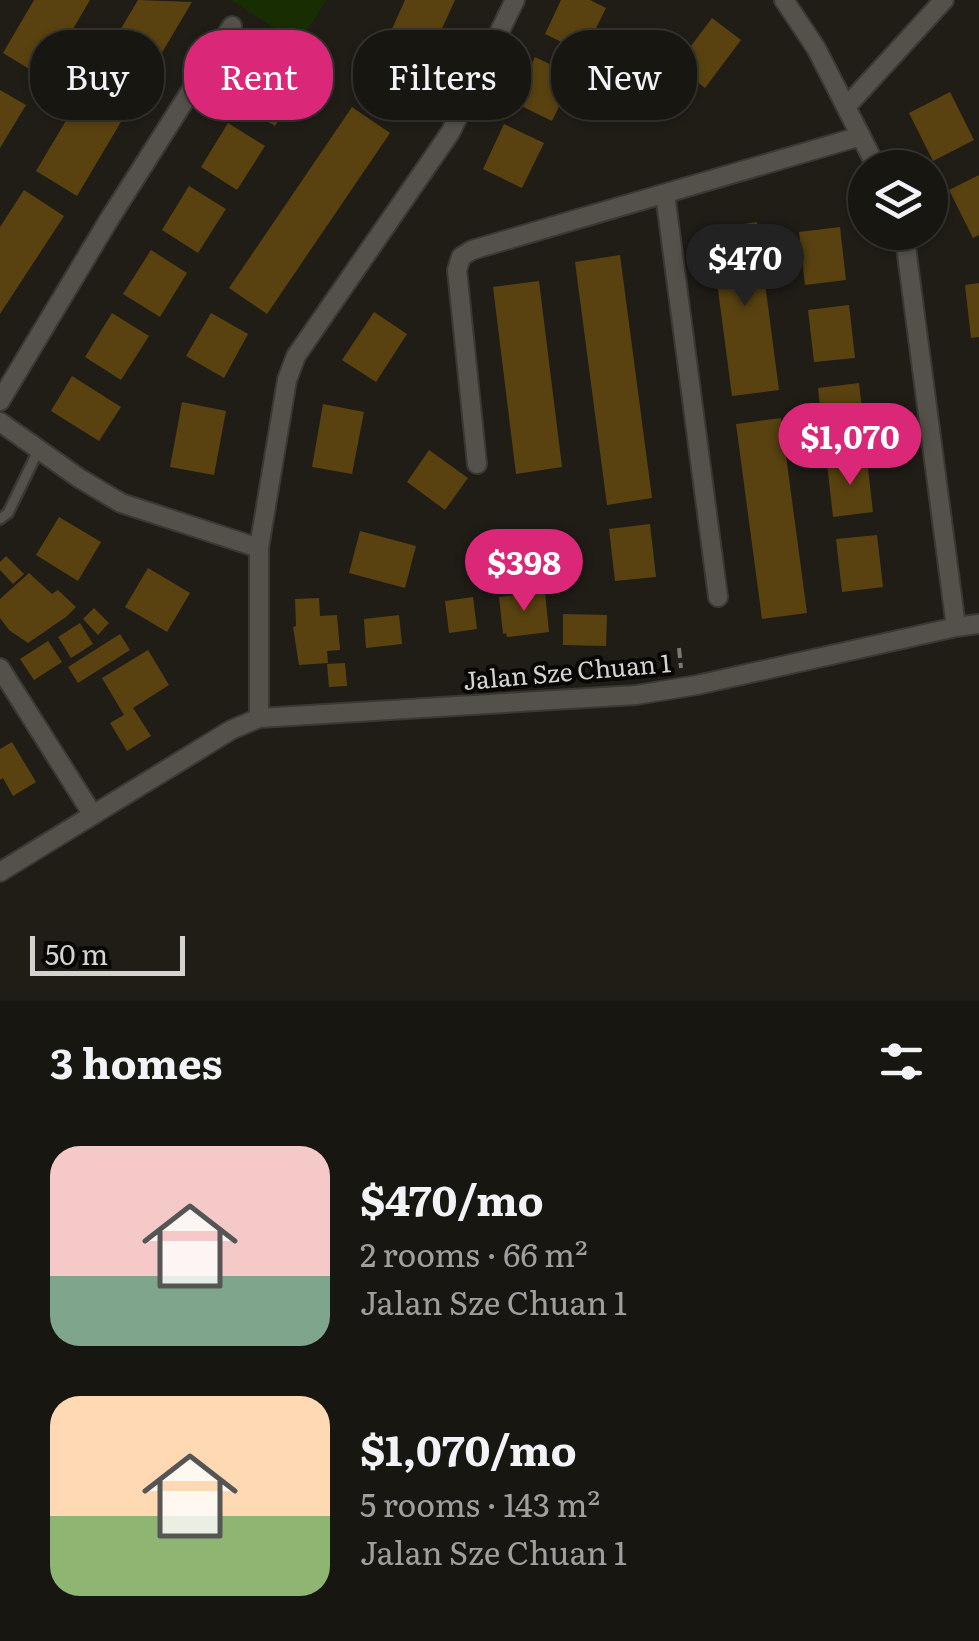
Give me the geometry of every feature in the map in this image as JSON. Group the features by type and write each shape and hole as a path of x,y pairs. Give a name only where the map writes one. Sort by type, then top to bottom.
{"street":[{"path":"258,718 259,548 287,380 296,356 450,133 515,0"},
{"path":"784,0 816,48 867,150"},
{"path":"846,107 944,0"},
{"path":"0,401 232,26"},
{"path":"477,464 457,270 461,256 860,136"},
{"path":"665,194 718,597"},
{"path":"906,250 956,627"},
{"path":"0,422 121,503 259,548"},
{"name":"Jalan Sze Chuan 1","path":"0,872 231,730 258,718 636,695 979,624"},
{"path":"0,668 92,815"}],"lane":[{"path":"0,519 8,512 39,449"}],"green space":[{"path":"231,0 329,0 308,30 277,30"}],"building":[{"path":"34,0 90,0 72,30 30,30 30,69 3,53"},
{"path":"138,0 192,2 164,49 164,30 120,30"},
{"path":"405,0 455,0 441,30 391,30"},
{"path":"561,0 590,0 606,8 595,30 551,30 551,37 545,34"},
{"path":"712,18 741,40 705,88 697,82 697,38"},
{"path":"535,57 551,65 552,121 531,111 531,65"},
{"path":"0,90 26,105 0,148"},
{"path":"950,92 974,140 948,153 948,150 928,150 909,113"},
{"path":"352,107 353,120 371,120 390,133 267,314 229,288"},
{"path":"66,120 122,120 77,196 36,171"},
{"path":"228,123 265,146 237,190 201,167"},
{"path":"504,124 544,143 522,188 483,169"},
{"path":"979,175 979,235 973,238 949,190"},
{"path":"189,186 226,209 198,253 162,230"},
{"path":"24,190 64,216 0,314 0,227"},
{"path":"757,222 779,390 732,396 710,229"},
{"path":"840,227 846,280 805,285 799,232"},
{"path":"151,250 187,273 160,317 123,294"},
{"path":"620,255 652,498 607,505 575,262"},
{"path":"539,281 562,467 516,474 493,287"},
{"path":"979,283 979,337 971,338 965,285"},
{"path":"849,305 855,358 814,362 808,310"},
{"path":"374,312 407,334 376,382 342,360"},
{"path":"112,313 149,336 121,380 85,357"},
{"path":"211,313 248,334 224,378 186,356"},
{"path":"72,376 121,407 99,441 51,411"},
{"path":"859,383 865,436 824,441 818,388"},
{"path":"182,402 226,411 214,475 170,467"},
{"path":"323,404 364,412 352,474 312,467"},
{"path":"781,418 807,613 762,619 736,424"},
{"path":"429,450 468,478 445,510 407,482"},
{"path":"867,459 873,512 833,517 827,464"},
{"path":"59,517 101,542 78,581 36,555"},
{"path":"650,524 656,577 615,581 609,529"},
{"path":"360,531 416,546 405,588 349,573"},
{"path":"877,535 883,587 842,592 836,539"},
{"path":"6,556 24,574 13,584 0,570 0,562"},
{"path":"148,568 190,593 167,632 125,607"},
{"path":"29,573 52,594 58,590 76,607 28,643 0,618 0,599"},
{"path":"545,592 549,632 507,637 503,634 499,597"},
{"path":"473,597 477,629 449,633 445,601"},
{"path":"319,598 320,616 337,615 340,650 327,651 328,663 299,665 293,627 295,599"},
{"path":"94,608 109,623 98,635 83,619"},
{"path":"563,614 607,615 606,646 563,645"},
{"path":"399,615 402,644 366,648 364,619"},
{"path":"80,623 93,644 71,658 58,637"},
{"path":"120,634 130,650 78,683 68,667"},
{"path":"48,641 62,662 34,680 20,659"},
{"path":"148,650 169,685 133,708 151,736 127,751 110,723 124,715 102,678"},
{"path":"345,663 347,686 329,687 327,664"},
{"path":"12,742 36,782 13,796 3,778 0,780 0,749"}]}
